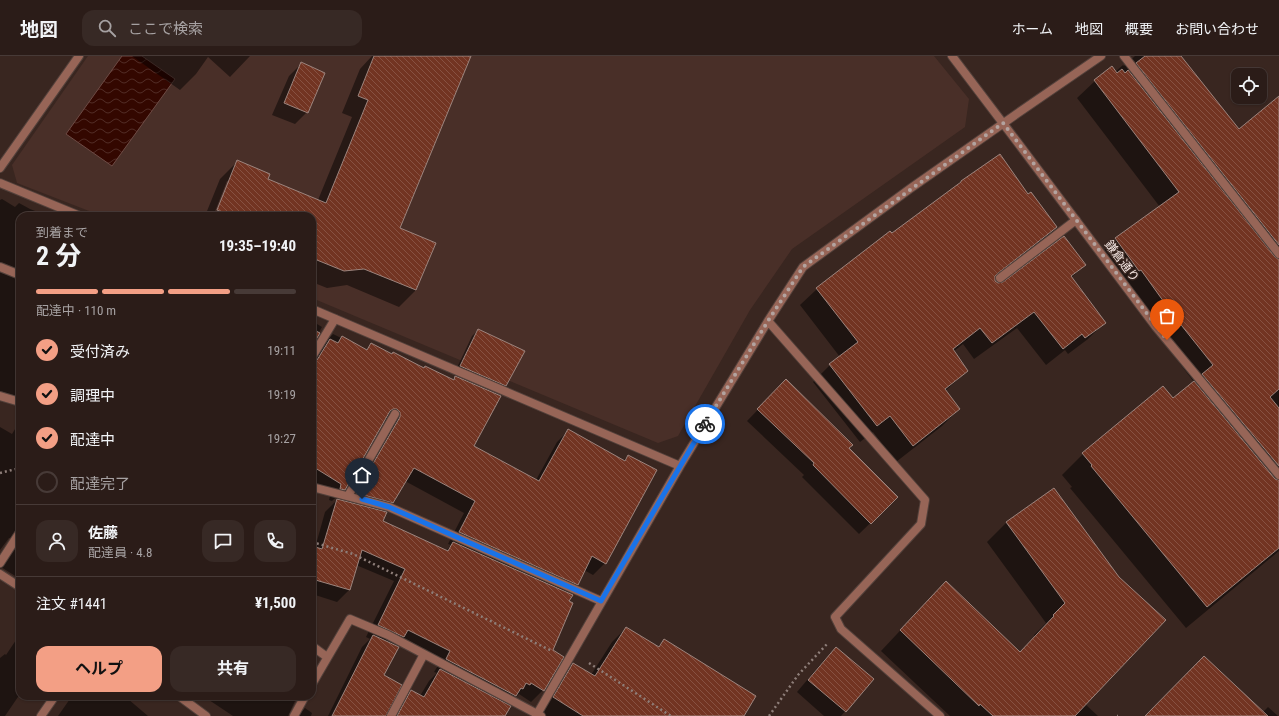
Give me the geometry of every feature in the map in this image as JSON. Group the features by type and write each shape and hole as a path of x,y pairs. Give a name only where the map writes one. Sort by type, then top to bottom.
{"street":[{"path":"0,168 79,56"},
{"name":"鎌倉通り","path":"952,56 1156,327 1279,475"},
{"path":"316,677 350,619 424,654 538,715 601,601 680,466 768,321 803,267 1003,123 1101,56"},
{"path":"1124,56 1279,254"},
{"path":"0,183 70,212"},
{"path":"1000,278 1076,220"},
{"path":"0,267 16,273"},
{"path":"316,311 680,466"},
{"path":"316,350 335,319"},
{"path":"768,321 924,500 921,524 835,617 841,630 940,716"},
{"path":"0,396 16,401"},
{"path":"348,496 395,414"},
{"path":"316,488 389,507 601,601"},
{"path":"0,563 16,538"},
{"path":"0,574 16,584"},
{"path":"316,649 327,657"},
{"path":"391,716 424,654"},
{"path":"41,716 52,700"},
{"path":"184,700 206,716"},
{"path":"294,716 303,700"}],"path":[{"path":"0,473 16,469"},
{"path":"316,543 353,554 571,656 671,716"},
{"path":"769,716 798,675 841,630"}],"shaded area":[{"path":"88,56 934,56 969,99 965,127 792,249 750,310 678,436 658,443 316,300 316,212 92,212 17,183 12,165"}],"water":[{"path":"122,56 142,56 175,79 112,166 66,134"}],"building":[{"path":"374,56 471,56 400,228 436,243 416,290 364,269 344,271 316,260 316,212 222,212 217,210 237,160 270,174 268,179 326,203 368,100 358,96"},
{"path":"1145,56 1181,56 1239,129 1279,96 1279,245 1136,63"},
{"path":"301,62 325,73 308,113 284,103"},
{"path":"1112,66 1117,73 1122,69 1125,73 1128,70 1275,257 1279,259 1279,389 1270,397 1279,408 1279,466 1202,374 1213,365 1115,238 1179,192 1094,80"},
{"path":"1000,154 1028,194 1031,192 1057,227 997,274 995,276 995,281 998,283 1003,282 1064,236 1086,265 1071,276 1106,323 1085,338 1082,334 1063,349 1034,312 992,343 980,328 953,349 968,371 945,389 960,409 913,446 890,416 877,426 829,364 858,342 816,288 890,231 892,233 961,181"},
{"path":"478,329 525,351 506,386 460,366"},
{"path":"316,331 320,333 316,340"},
{"path":"342,336 367,350 371,343 392,354 393,352 424,368 425,366 454,380 455,376 501,396 474,446 539,481 568,429 625,461 628,455 657,470 606,564 592,556 578,585 459,532 475,501 414,468 393,503 356,493 400,417 400,412 397,409 390,411 345,490 340,489 341,484 316,468 316,360 330,339 338,343"},
{"path":"786,379 853,445 849,448 898,497 871,524 813,465 814,463 757,409"},
{"path":"1194,381 1275,479 1279,480 1279,548 1207,607 1091,466 1092,465 1082,453 1163,386 1173,398"},
{"path":"1054,488 1119,577 1166,620 1075,716 993,716 980,704 979,706 900,630 946,581 1020,652 1065,603 1006,522"},
{"path":"337,499 387,512 383,521 448,551 453,542 573,595 569,601 573,603 553,650 564,657 544,691 531,683 530,685 526,683 523,689 521,688 516,696 446,659 450,651 408,630 404,637 378,625 405,569 362,550 350,590 316,580 316,547 322,549"},
{"path":"626,627 659,647 664,639 756,696 744,716 583,716 553,697 573,663 595,676"},
{"path":"373,635 399,647 384,675 402,685 386,716 332,716"},
{"path":"836,647 874,679 846,712 808,680"},
{"path":"1204,656 1268,716 1145,716"},
{"path":"440,669 511,706 505,716 397,716 411,690 424,697"}],"way so far":[{"path":"705,424 803,267 1003,123 1167,340"}],"route":[{"path":"362,499 389,507 601,601 705,424"}]}
